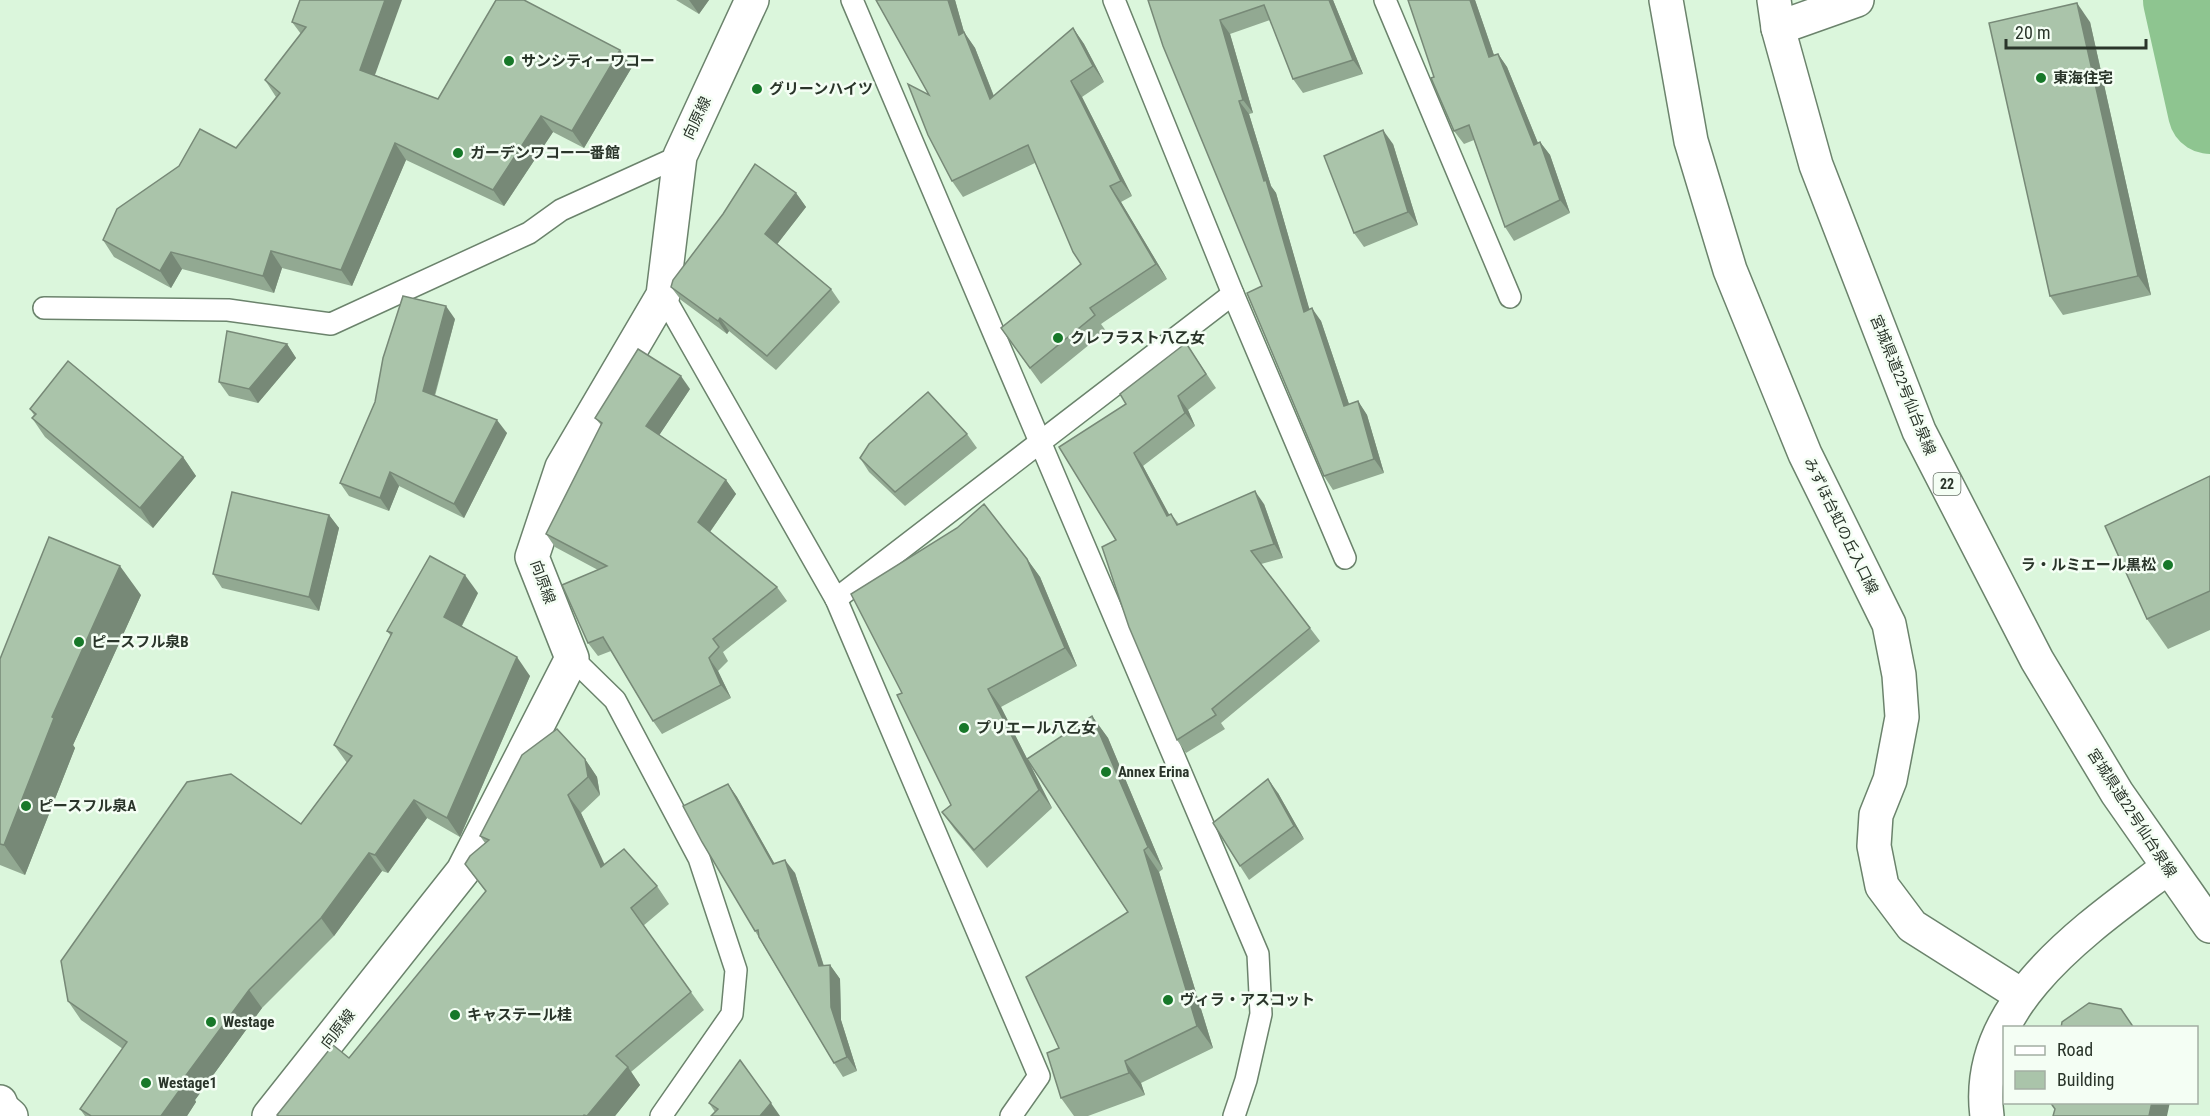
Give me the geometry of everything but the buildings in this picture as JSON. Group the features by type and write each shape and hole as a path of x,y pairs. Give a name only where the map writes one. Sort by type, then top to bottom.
{"street":[{"name":"向原線","path":"269,1116 463,871 572,658 532,557 562,467 663,295 680,156 752,0"},
{"name":"みずほ台虹の丘入口線","path":"1666,0 1691,141 1730,270 1805,454 1889,624 1899,675 1902,717 1890,780 1876,815 1874,846 1881,886 1912,926 2021,995"},
{"path":"1776,14 1857,0"},
{"name":"宮城県道22号仙台泉線","path":"1776,14 1816,165 1919,431 2037,660 2117,793 2167,868 2210,926"},
{"path":"1987,1116 1984,1090 1998,1033 2021,995 2091,926 2167,868"},
{"path":"0,1102 11,1116"}],"lane":[{"path":"852,0 1258,954 1261,1014 1246,1080 1234,1116"},
{"path":"1114,0 1233,294 1345,558"},
{"path":"1385,0 1510,297"},
{"path":"44,308 228,310 331,324 529,232 561,210 680,156"},
{"path":"836,599 1233,294"},
{"path":"663,295 836,599 1039,1076 1011,1116"},
{"path":"572,658 615,700 699,858 736,970 732,1014 661,1116"}],"waterway":[{"path":"2185,0 2210,112"}],"place":[{"name":"サンシティーワコー","path":"509,61"},
{"name":"東海住宅","path":"2041,78"},
{"name":"グリーンハイツ","path":"757,89"},
{"name":"ガーデンワコー一番館","path":"458,153"},
{"name":"クレフラスト八乙女","path":"1058,338"},
{"name":"ラ・ルミエール黒松","path":"2168,565"},
{"name":"ピースフル泉B","path":"79,642"},
{"name":"プリエール八乙女","path":"964,728"},
{"name":"Annex Erina","path":"1106,772"},
{"name":"ピースフル泉A","path":"26,806"},
{"name":"ヴィラ・アスコット","path":"1168,1000"},
{"name":"キャステール桂","path":"455,1015"},
{"name":"Westage","path":"211,1022"},
{"name":"Westage1","path":"146,1083"}]}
